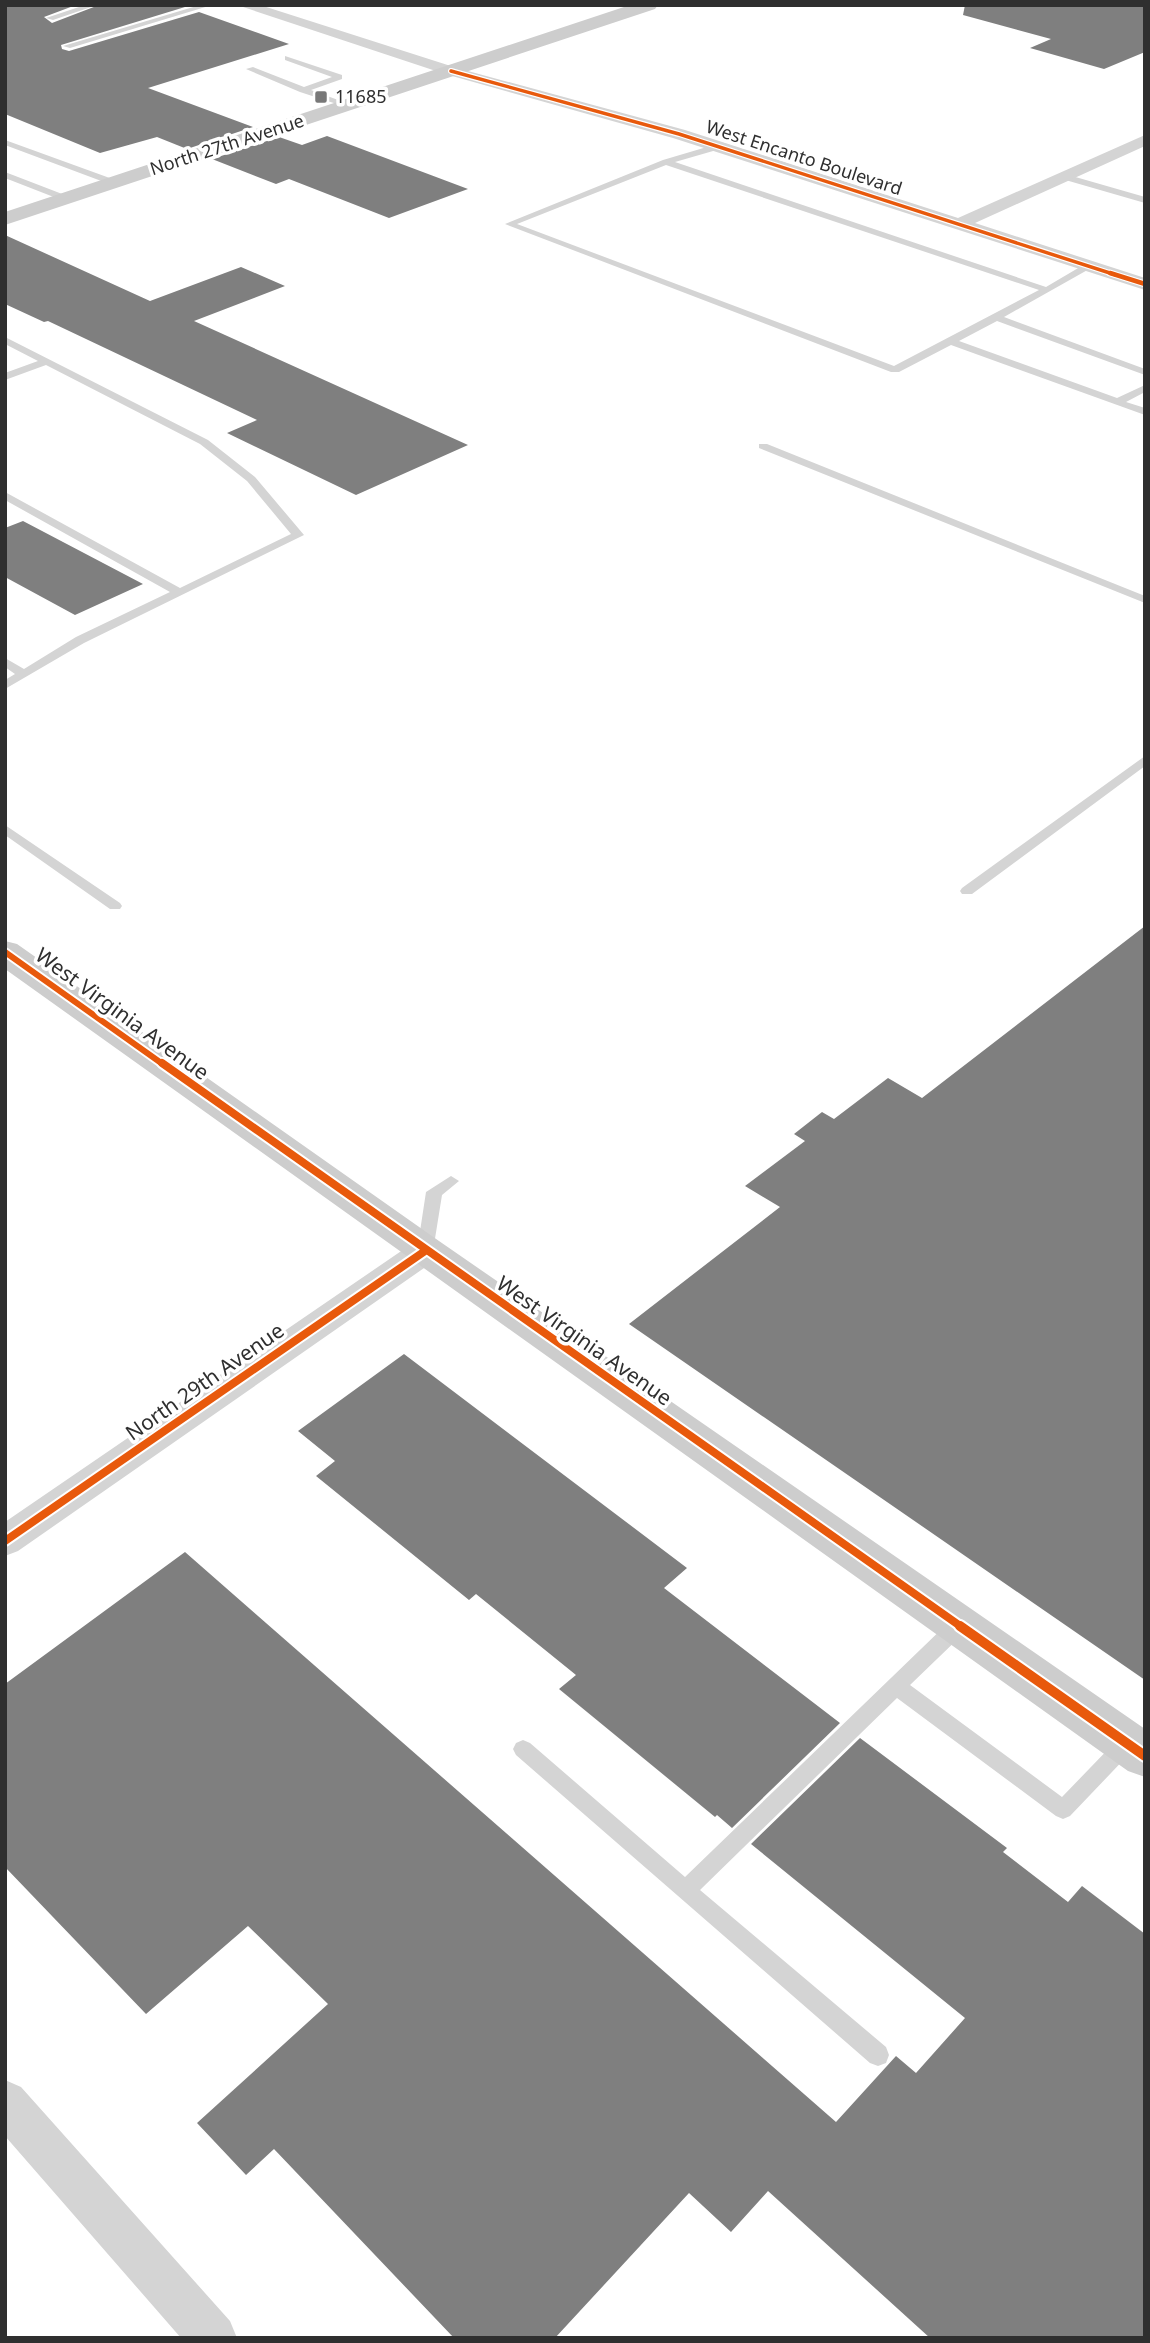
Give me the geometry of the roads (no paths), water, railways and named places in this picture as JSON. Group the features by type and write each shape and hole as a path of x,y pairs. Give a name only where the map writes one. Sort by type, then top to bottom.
{"main road":[{"name":"North 27th Avenue","path":"5,219 649,5"},
{"name":"West Virginia Avenue","path":"5,952 1135,1750"}],"street":[{"name":"West Encanto Boulevard","path":"244,5 451,71 717,147 1145,285"},
{"path":"959,224 1145,140"},
{"name":"North 29th Avenue","path":"5,1541 425,1251"},
{"path":"5,2102 213,2338"}],"lane":[{"path":"50,18 94,5"},
{"path":"67,46 209,5"},
{"path":"288,58 339,77 303,90"},
{"path":"250,69 346,106"},
{"path":"5,142 115,183"},
{"path":"717,147 666,162 509,224 895,370 1088,266"},
{"path":"666,162 1047,290"},
{"path":"5,174 67,199"},
{"path":"1065,177 1145,200"},
{"path":"995,317 1145,372"},
{"path":"5,340 204,442 251,479 298,535 80,640 5,685"},
{"path":"950,341 1145,412"},
{"path":"5,377 47,361"},
{"path":"1118,402 1145,388"},
{"path":"763,446 1142,596"},
{"path":"5,495 179,592"},
{"path":"5,662 24,674"},
{"path":"967,891 1145,760"},
{"path":"5,829 115,906"},
{"path":"425,1251 434,1192 451,1181"},
{"path":"685,1890 959,1625"},
{"path":"896,1686 1063,1810 1135,1750"},
{"path":"523,1749 878,2055"}],"place":[{"name":"11685","path":"321,97"}]}
